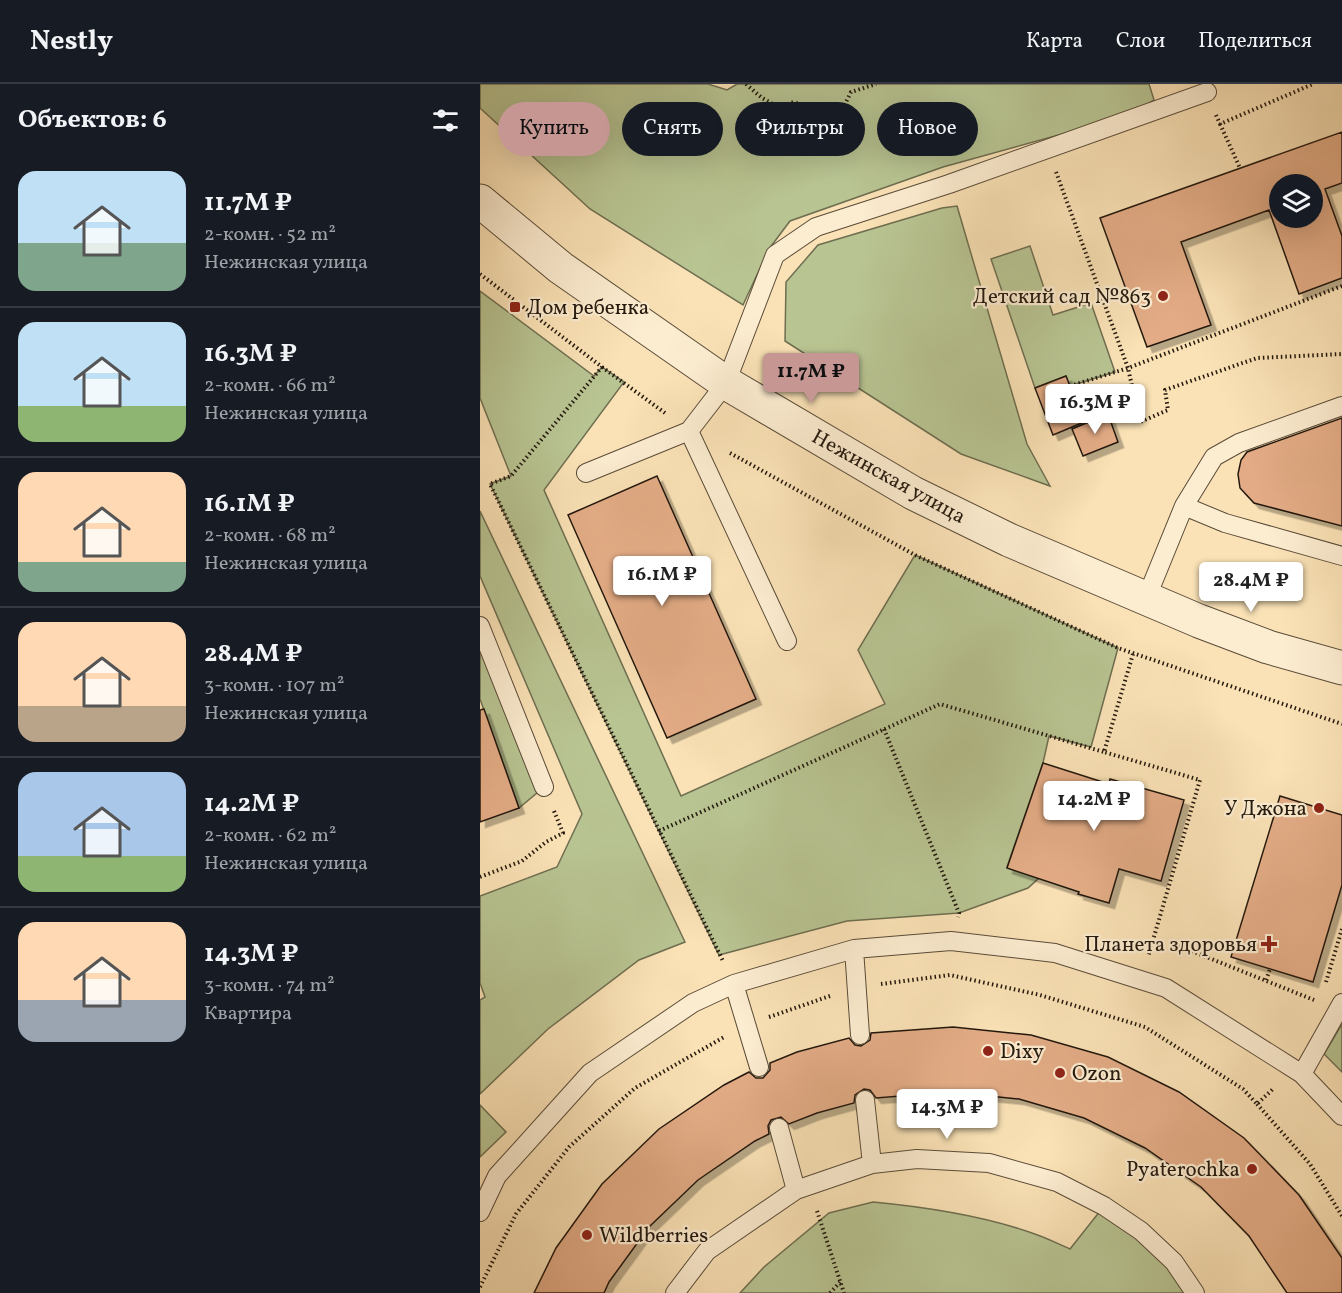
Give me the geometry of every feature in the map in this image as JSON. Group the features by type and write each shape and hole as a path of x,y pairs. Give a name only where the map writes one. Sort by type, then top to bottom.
{"street":[{"name":"Нежинская улица","path":"480,201 561,268 726,383 913,493 1009,540 1146,599 1269,647 1342,668"}],"lane":[{"path":"586,473 689,431 726,383 775,255 816,227 1207,92"},
{"path":"1146,599 1184,506 1214,457 1239,443 1342,406"},
{"path":"689,431 787,641"},
{"path":"1184,506 1225,523 1342,556"},
{"path":"480,626 544,787"},
{"path":"480,1212 497,1176 590,1073 693,1003 734,984 854,949 951,941 1055,953 1166,988 1302,1074 1342,1116"},
{"path":"854,949 860,1035"},
{"path":"734,984 759,1067"},
{"path":"1302,1074 1342,1003"},
{"path":"865,1100 872,1164"},
{"path":"779,1128 802,1187"},
{"path":"675,1293 707,1251 802,1187 872,1164 917,1159 989,1163 1057,1182 1104,1206 1141,1231 1174,1262 1195,1293"}],"path":[{"path":"746,84 762,98 778,107 794,102 828,115 843,108 851,92 876,84"},
{"path":"1220,124 1313,84"},
{"path":"1207,92 1240,168"},
{"path":"1047,149 1128,368 1140,422 1168,410 1165,390 1257,358 1342,354"},
{"path":"480,274 689,431 915,555 1133,654 1342,724"},
{"path":"1070,386 1128,368 1342,286"},
{"path":"602,367 511,476 490,484 734,984"},
{"path":"1104,752 1133,654"},
{"path":"659,831 940,704 1200,780 1141,981"},
{"path":"884,729 959,913 951,941 950,975"},
{"path":"480,877 522,861 546,842 563,833 544,787"},
{"path":"1179,946 1320,1002"},
{"path":"1266,980 1270,969"},
{"path":"480,1287 516,1214 569,1147 635,1088 746,1025 857,987 950,975 1040,995 1145,1027 1243,1089 1310,1164 1342,1216"},
{"path":"1257,1104 1278,1083"},
{"path":"802,1187 844,1293"},
{"path":"830,1293 840,1281"}],"green space":[{"path":"480,84 708,84 727,90 737,84 1149,84 1154,100 1131,115 943,167 790,221 769,249 743,305 590,209 532,156 610,156 610,102 498,102 498,125 480,108"},
{"path":"957,206 1027,444 1050,486 961,454 785,341 786,282 818,245 942,208"},
{"path":"1030,246 1053,315 1091,303 1115,372 1070,386 1066,376 1035,388 991,259"},
{"path":"480,291 594,376 602,367 624,382 544,490 681,796 885,704 858,650 915,555 1118,648 1091,747 1049,736 1043,763 1007,867 1039,878 1028,888 959,913 847,921 719,955 490,484 511,476 480,398"},
{"path":"480,511 685,942 639,960 548,1029 480,1094 480,1000 485,997 480,983 480,896 557,867 582,814 480,576"},
{"path":"480,626 544,787 519,808 480,699"},
{"path":"1342,1024 1342,1072 1324,1054"},
{"path":"480,1105 506,1132 480,1157"},
{"path":"873,1202 933,1209 993,1221 1037,1235 1070,1249 1104,1206 1195,1293 740,1293 764,1267 829,1213"}],"building":[{"path":"1342,132 1342,183 1325,189 1342,236 1342,278 1299,294 1275,228 1323,228 1323,174 1269,174 1269,210 1181,242 1211,325 1147,347 1100,218"},
{"path":"1066,376 1084,422 1053,435 1035,388"},
{"path":"1108,414 1118,442 1083,456 1072,429"},
{"path":"1342,418 1342,526 1254,503 1240,488 1238,474 1241,460 1247,452"},
{"path":"657,476 756,699 667,738 568,515"},
{"path":"484,709 519,808 480,822 480,710"},
{"path":"1043,763 1109,784 1110,779 1184,800 1161,881 1119,869 1109,903 1007,868"},
{"path":"1280,796 1342,815 1342,885 1313,982 1231,957"},
{"path":"953,1027 1031,1035 1108,1057 1179,1092 1244,1138 1299,1195 1342,1258 1342,1293 1287,1293 1249,1236 1201,1187 1145,1148 1084,1118 1019,1099 950,1092 876,1098 870,1090 864,1089 855,1095 854,1103 817,1113 789,1124 781,1117 771,1120 768,1126 769,1134 698,1180 649,1227 609,1282 604,1293 534,1293 556,1248 602,1184 659,1129 724,1085 749,1072 756,1078 763,1078 770,1070 770,1063 797,1052 849,1038 855,1045 861,1046 870,1040 871,1033"}],"place":[{"name":"Детский сад №863","path":"1163,296"},
{"name":"Дом ребенка","path":"515,307"},
{"name":"У Джона","path":"1319,808"},
{"name":"Планета здоровья","path":"1269,944"},
{"name":"Dixy","path":"988,1051"},
{"name":"Ozon","path":"1060,1073"},
{"name":"Pyaterochka","path":"1252,1169"},
{"name":"Wildberries","path":"587,1235"}]}
